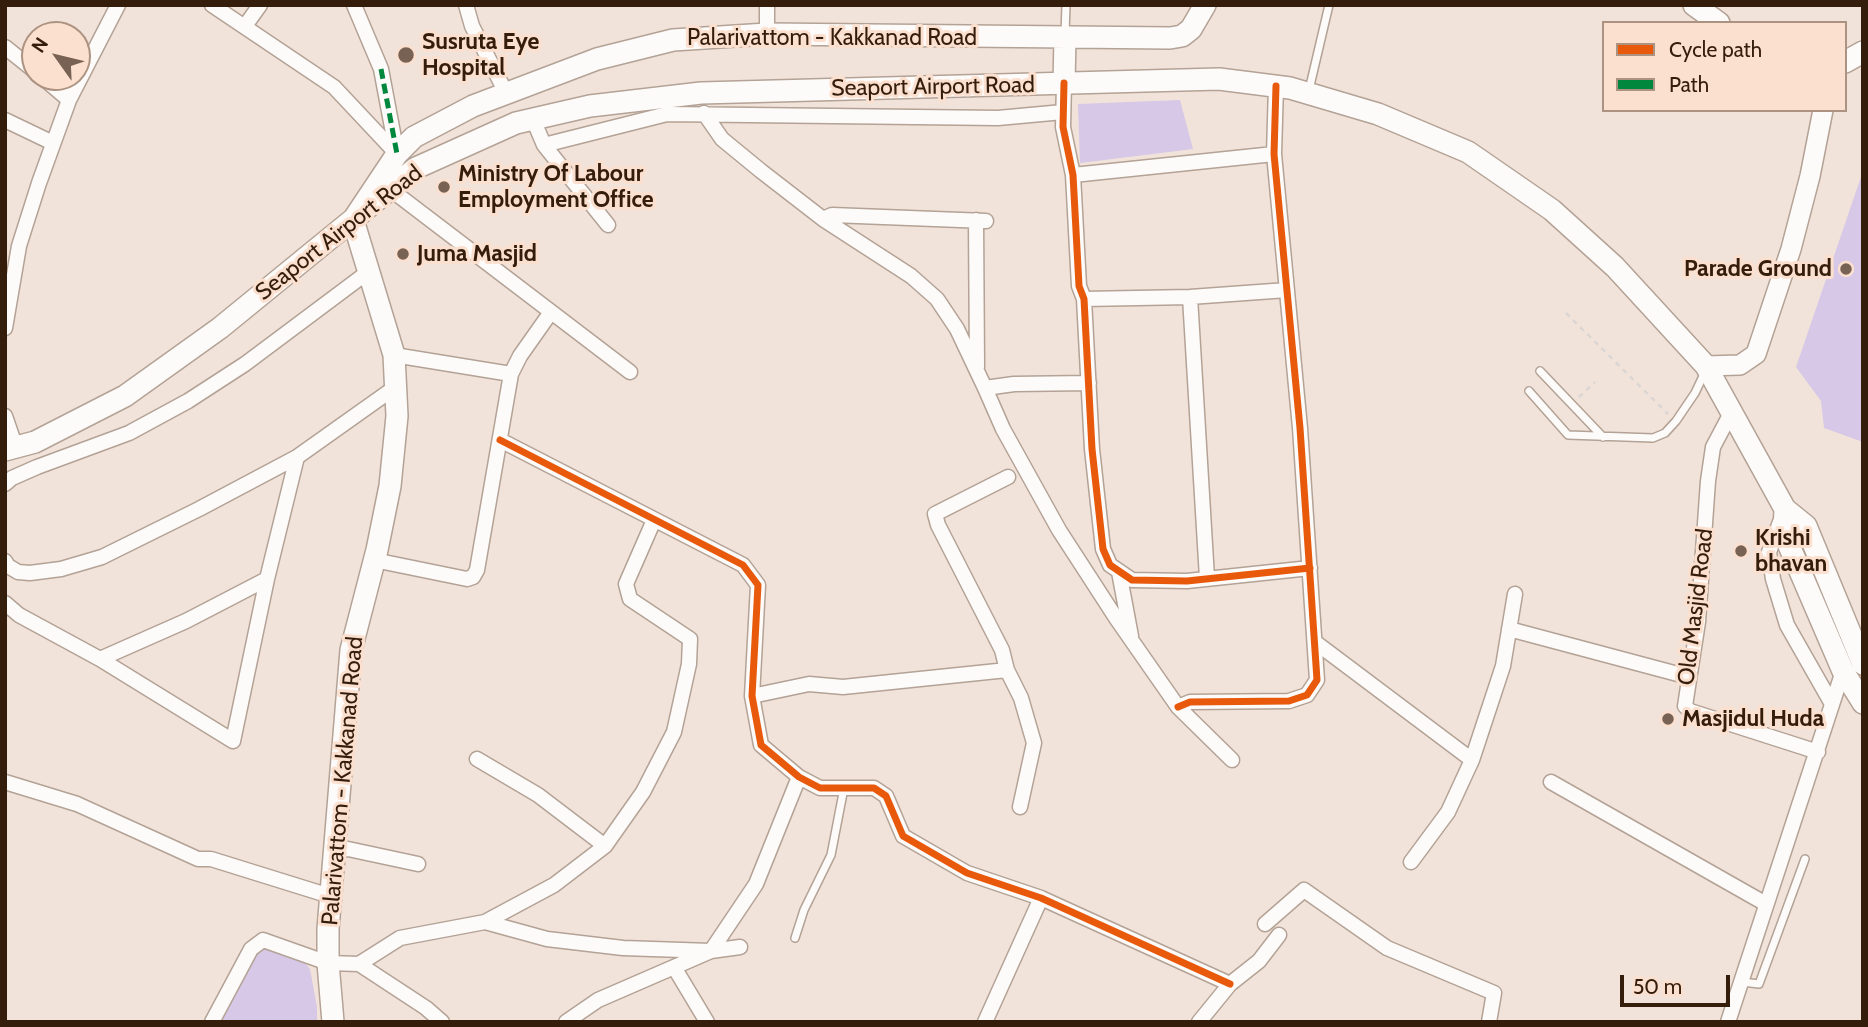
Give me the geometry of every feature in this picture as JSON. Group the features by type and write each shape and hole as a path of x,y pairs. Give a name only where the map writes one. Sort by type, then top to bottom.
{"main road":[{"name":"Palarivattom - Kakkanad Road","path":"333,1022 328,963 330,896 351,650 390,486 397,416 394,355 353,220 397,154 414,137 473,106 597,59 673,40 767,34 1170,38 1182,36 1198,20 1205,5"},
{"path":"1064,83 1065,38"},
{"path":"1847,61 1863,52"},
{"name":"Seaport Airport Road","path":"11,449 35,442 113,402 169,367 416,168 516,123 590,107 701,93 1219,79 1276,86 1378,114 1468,152 1552,211 1615,267 1706,366 1785,509 1806,526 1857,635 1853,668"},
{"path":"1706,366 1740,365 1756,354 1791,248 1810,176 1822,112"},
{"name":"Seaport Airport Road","path":"1785,509 1784,534 1853,668 1863,703"}],"street":[{"path":"5,328 19,246 53,143 69,100 118,5"},
{"path":"212,5 334,87 397,154"},
{"path":"245,26 260,5"},
{"path":"354,5 381,69 397,154"},
{"path":"466,5 472,26 506,93"},
{"path":"767,5 767,34"},
{"path":"5,47 21,60"},
{"path":"1064,83 1063,127 1073,175 1079,286 1084,299 1092,449 1103,549 1110,565 1132,580 1187,580 1310,568"},
{"path":"1178,707 1190,702 1289,701 1307,695 1317,680 1310,568 1274,154 1276,86"},
{"path":"58,91 69,100"},
{"path":"544,145 667,114 998,118 1063,112"},
{"path":"704,113 722,139 823,219 911,276 937,299 957,329 1003,429 1059,530 1178,707 1232,760"},
{"path":"533,119 544,145 608,225"},
{"path":"5,120 53,143"},
{"path":"1073,175 1274,154"},
{"path":"390,189 629,372"},
{"path":"823,219 832,215 981,221 977,372"},
{"path":"5,484 37,467 130,433 188,401 245,365 368,272"},
{"path":"1084,299 1190,297 1287,290"},
{"path":"1190,297 1208,578"},
{"path":"374,560 467,579 473,577 477,570 511,374 520,356 551,313"},
{"path":"394,355 511,374"},
{"path":"985,388 1014,384 1089,383"},
{"path":"5,561 19,572 30,573 61,569 102,557 297,457 397,386"},
{"name":"Old Masjid Road","path":"1731,414 1713,447 1698,622 1685,706 1690,711 1818,752"},
{"path":"5,416 11,449"},
{"path":"500,440 743,565 758,585 752,696 761,745 799,777 820,788 874,788 886,796 902,836 967,873 1041,898 1230,984"},
{"path":"5,603 19,615 100,659 233,741 267,579 297,457"},
{"path":"1008,477 935,514 938,526 1002,650 1007,670 1021,698 1034,743 1020,807"},
{"path":"1785,509 1769,552 1773,579 1787,625 1832,704"},
{"path":"359,964 400,938 485,922 554,885 606,846 643,792 674,732 689,664 690,639 630,599 626,584 654,520"},
{"path":"1119,572 1131,640"},
{"path":"100,659 186,621 267,579"},
{"path":"1411,862 1448,812 1472,760 1503,666 1515,594"},
{"path":"1509,629 1689,677"},
{"path":"1315,642 1472,760"},
{"path":"1728,1022 1832,704 1853,668"},
{"path":"752,696 809,684 843,687 1007,670"},
{"path":"477,759 548,802 606,846"},
{"path":"566,1022 598,1000 711,951 756,884 799,777"},
{"path":"5,782 77,804 198,859 211,859 330,896"},
{"path":"1551,782 1766,904"},
{"path":"334,851 348,849 418,864"},
{"path":"1265,924 1304,890 1387,948 1494,993 1489,1022"},
{"path":"985,1022 1041,898"},
{"path":"485,922 547,939 623,948 711,951 740,947"},
{"path":"1199,1022 1230,984 1259,961 1279,935"},
{"path":"212,1022 251,950 263,940 328,963 359,964 426,1008 442,1022"},
{"path":"674,967 707,1022"}],"lane":[{"path":"1065,38 1066,5"},
{"path":"1308,94 1329,5"},
{"path":"1530,391 1567,435 1653,438 1665,433 1695,393 1702,382 1706,366"},
{"path":"1540,371 1604,437"},
{"path":"795,939 804,910 831,855 844,788"},
{"path":"1742,982 1759,984 1805,859"}],"path":[{"path":"1566,313 1667,413"},
{"path":"1572,404 1595,382"}],"shaded area":[{"path":"1180,100 1193,149 1080,163 1078,104"},
{"name":"Parade Ground","path":"1863,171 1863,442 1824,428 1821,401 1796,367"},
{"path":"263,946 282,950 310,969 317,1022 218,1022 253,953"}],"marked path":[{"path":"381,69 397,154"}],"cycle path":[{"path":"1064,83 1063,127 1073,175 1079,286 1084,299 1092,449 1103,549 1110,565 1132,580 1187,581 1310,568"},
{"path":"1178,707 1190,702 1289,701 1307,695 1317,680 1300,428 1274,154 1276,86"},
{"path":"500,440 743,565 758,585 752,696 761,745 799,777 820,788 874,788 886,796 903,836 967,873 1041,898 1230,984"}],"place":[{"name":"Susruta Eye Hospital","path":"406,55"},
{"name":"Ministry Of Labour Employment Office","path":"444,187"},
{"name":"Juma Masjid","path":"403,254"},
{"name":"Parade Ground","path":"1846,269"},
{"name":"Krishi bhavan","path":"1741,551"},
{"name":"Masjidul Huda","path":"1668,719"}]}
